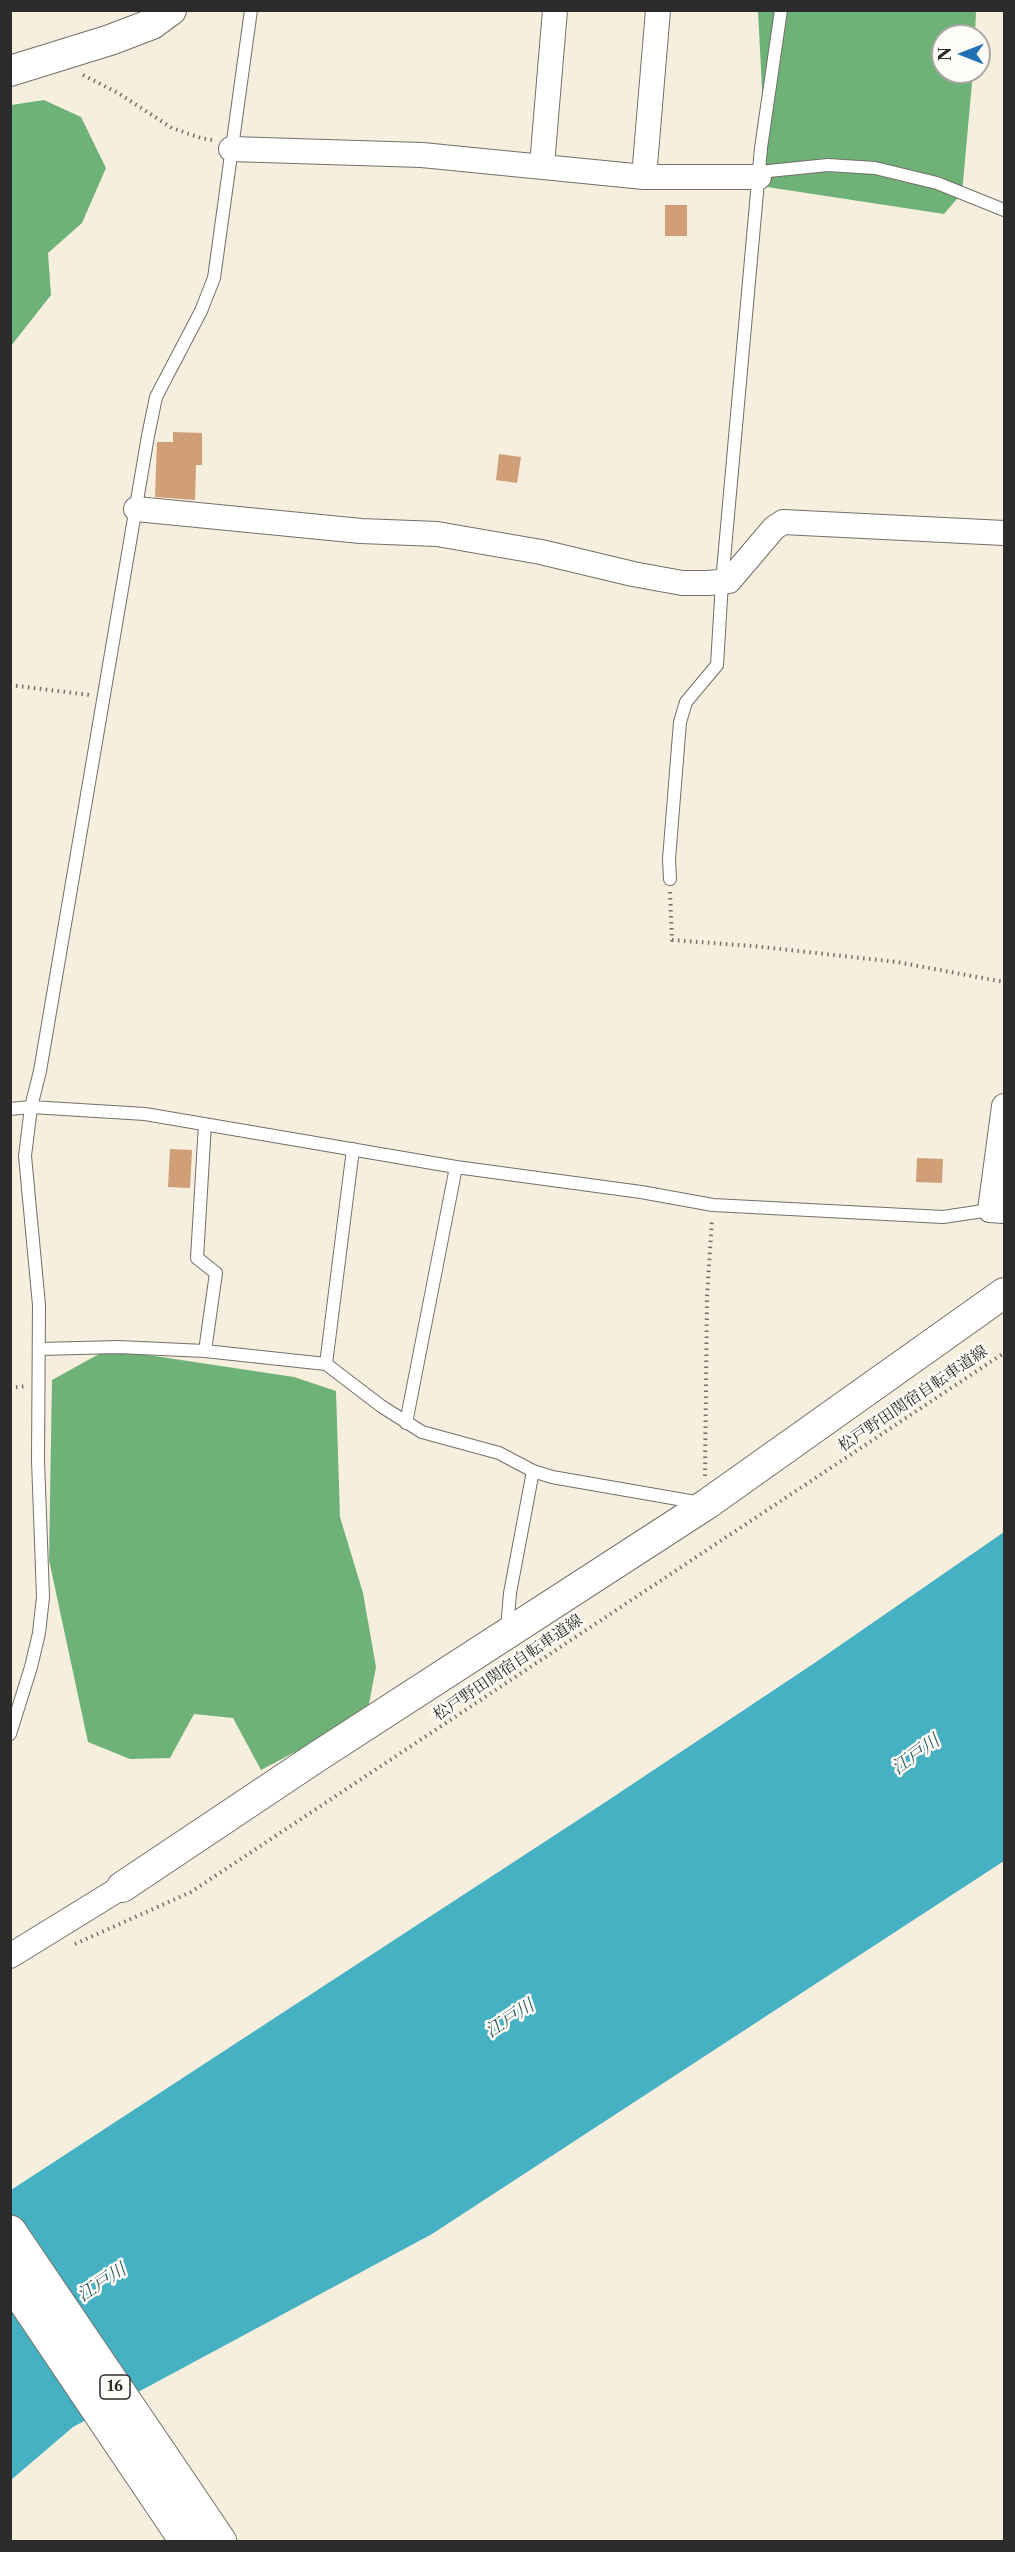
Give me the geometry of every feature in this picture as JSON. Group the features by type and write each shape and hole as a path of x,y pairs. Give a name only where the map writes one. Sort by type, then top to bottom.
{"highway":[{"name":"16","path":"10,2232 220,2541"},
{"name":"16","path":"10,2279 187,2541"}],"street":[{"path":"10,71 131,32 152,24 171,10"},
{"path":"542,165 555,10"},
{"path":"644,177 657,10"},
{"path":"231,146 422,155 542,165 644,177 759,175"},
{"path":"136,509 361,531 437,534 541,552 682,583 729,580 774,528 783,522 1005,533"},
{"path":"997,1210 1005,1106"},
{"path":"10,1956 122,1887 706,1504 1005,1293"}],"lane":[{"path":"10,1734 31,1667 39,1633 43,1597 38,1460 40,1349 35,1253 25,1156 31,1107 40,1071 156,397 201,311 214,278 251,10"},
{"path":"670,879 669,859 680,722 686,702 717,665 722,582 759,175 781,10"},
{"path":"759,175 828,165 875,168 937,183 1005,210"},
{"path":"10,1109 31,1107 146,1114 456,1167 640,1192 712,1205 943,1216 997,1210"},
{"path":"205,1124 197,1258 216,1273 205,1351"},
{"path":"326,1364 353,1149"},
{"path":"406,1423 456,1167"},
{"path":"40,1349 118,1347 205,1351 326,1364 406,1423 422,1432 499,1453 533,1471 552,1477 706,1504"},
{"path":"507,1633 510,1593 533,1471"}],"path":[{"path":"51,58 118,93 172,128 231,146"},
{"path":"10,685 104,697"},
{"path":"670,879 672,940 753,946 897,962 1005,982"},
{"path":"706,1504 707,1297 712,1205"},
{"name":"松戸野田関宿自転車道線","path":"73,1945 191,1892 1005,1353"}],"green space":[{"path":"758,11 976,11 975,24 931,24 931,84 972,84 962,193 944,214 767,187"},
{"path":"44,100 81,117 106,168 82,223 48,253 51,295 11,346 11,105"},
{"path":"108,1349 294,1377 336,1391 340,1517 363,1593 376,1667 367,1714 261,1770 233,1718 194,1714 170,1758 130,1759 88,1742 49,1560 52,1380"}],"water":[{"name":"江戸川","path":"1004,1532 1004,1861 432,2234 73,2427 11,2480 11,2190 601,1805 813,1664"}],"building":[{"path":"665,205 687,205 687,236 665,236"},
{"path":"173,432 202,433 202,465 196,465 195,500 155,497 157,442 173,442"},
{"path":"499,454 521,457 517,483 496,480"},
{"path":"170,1149 192,1150 190,1188 168,1187"},
{"path":"917,1158 943,1159 942,1183 916,1182"}]}
